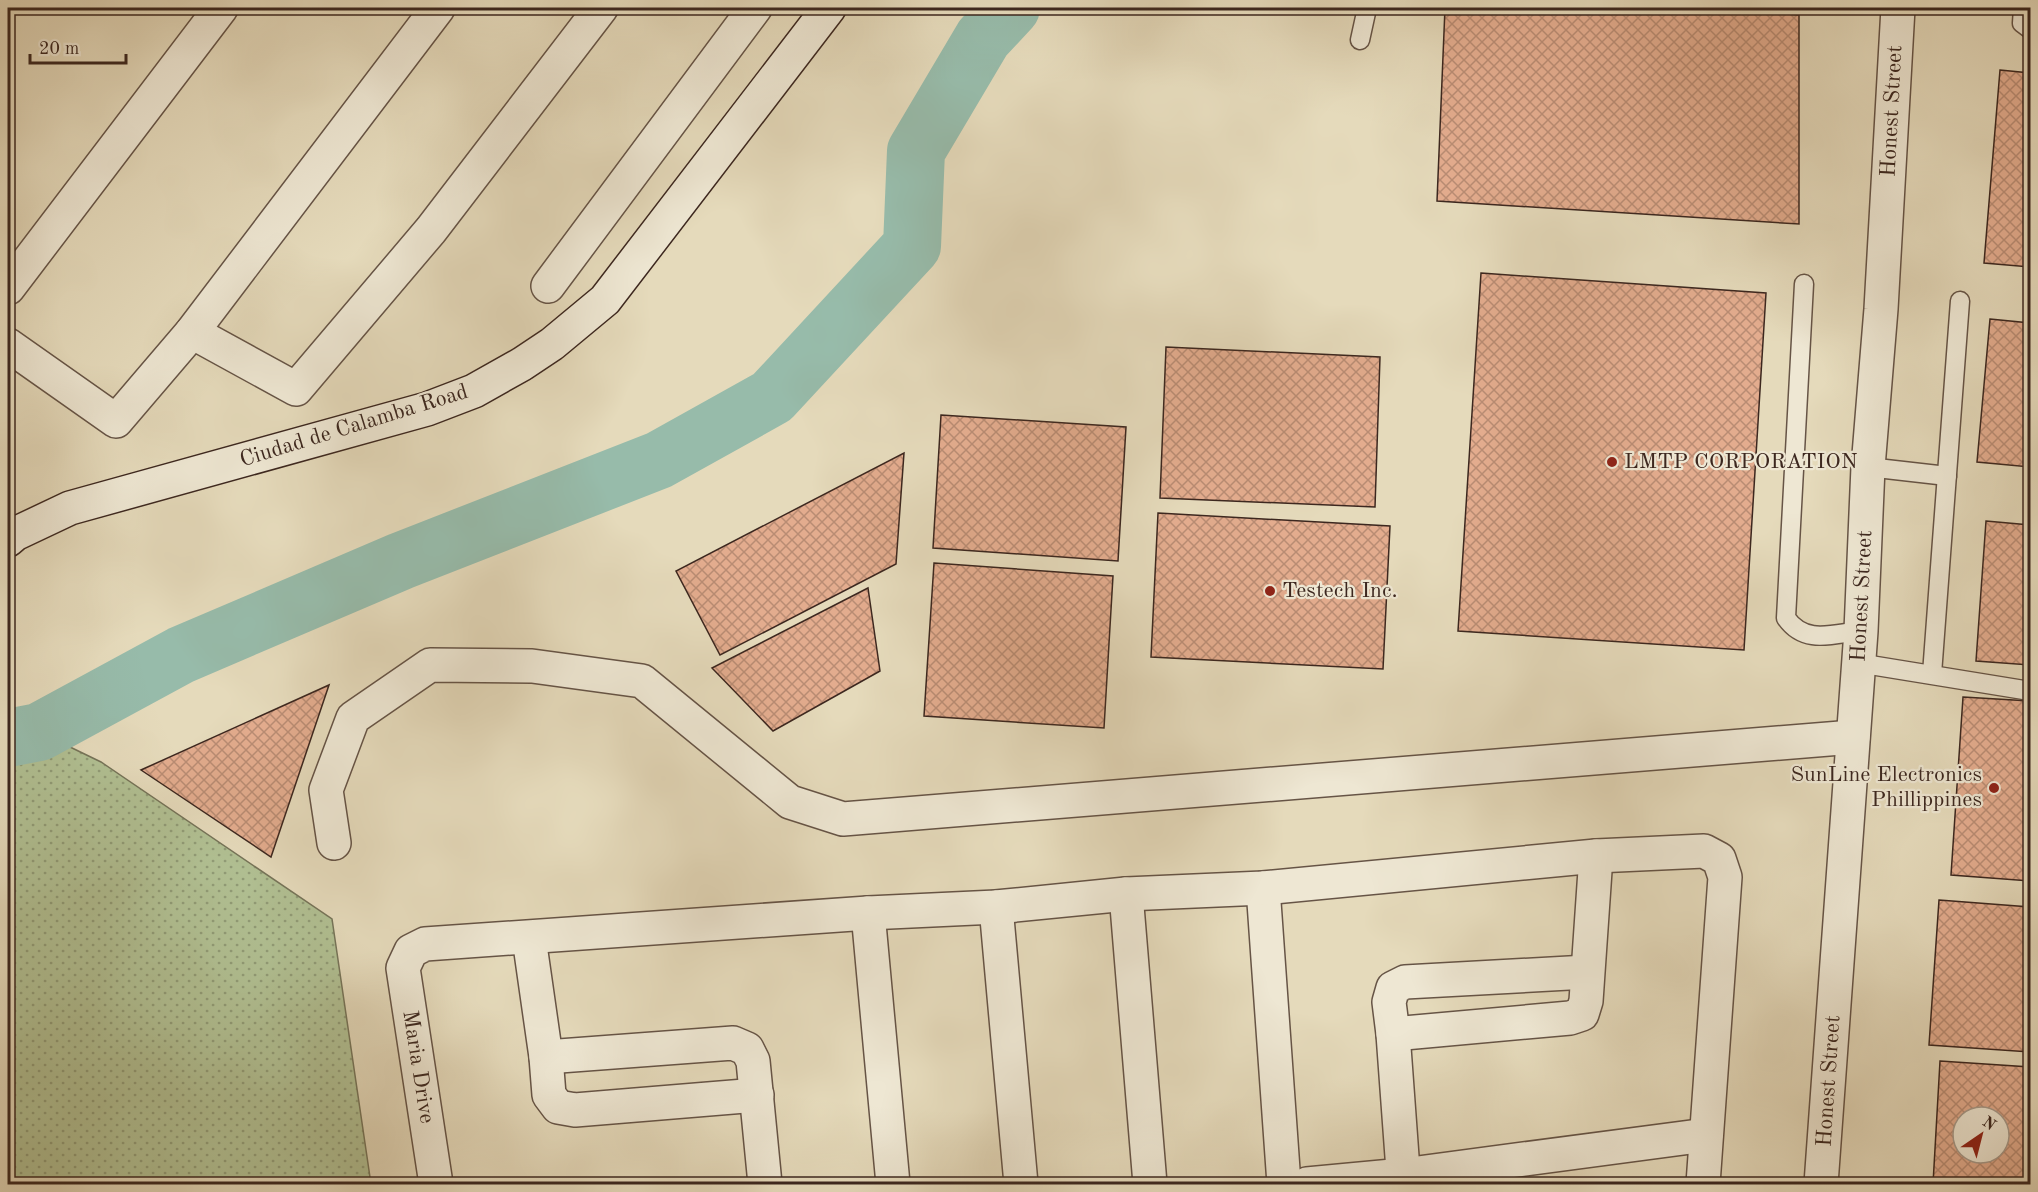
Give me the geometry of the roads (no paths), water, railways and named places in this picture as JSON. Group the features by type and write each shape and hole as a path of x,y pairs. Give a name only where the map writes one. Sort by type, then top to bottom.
{"street":[{"path":"8,288 221,8"},
{"path":"8,345 116,421 192,332 438,8"},
{"path":"192,332 296,389 431,230 601,8"},
{"path":"548,286 755,8"},
{"name":"Ciudad de Calamba Road","path":"8,540 15,534 70,508 427,409 474,391 522,364 552,344 605,300 829,8"},
{"name":"Honest Street","path":"1821,1185 1859,647 1868,467 1881,309 1898,8"},
{"path":"334,843 326,790 353,718 430,666 532,666 642,681 790,802 843,819 1853,737"},
{"path":"757,1095 575,1110 558,1107 549,1095 530,938 996,907 1126,894 1263,888 1596,856 1704,850 1719,859 1725,877 1703,1185"},
{"path":"1393,1034 1570,1018 1582,1014 1586,1001 1596,856"},
{"path":"1263,888 1284,1185"},
{"path":"1126,894 1150,1185"},
{"path":"996,907 1020,1185"},
{"path":"868,914 893,1185"},
{"name":"Maria Drive","path":"436,1185 403,968 411,951 425,944 530,938"},
{"path":"1404,1180 1389,1002 1393,988 1405,982 1587,972"},
{"path":"546,1057 733,1043 747,1048 753,1061 765,1185"},
{"path":"1307,1185 1404,1180 1706,1135"}],"lane":[{"path":"1360,40 1367,8"},
{"path":"2023,8 2022,23 2031,29"},
{"path":"1804,284 1786,618 1794,629 1813,637 1859,647 1932,674 2031,691"},
{"path":"1932,674 1960,301"},
{"path":"1868,467 1947,476"}],"waterway":[{"path":"8,738 39,732 181,655 401,561 659,460 772,397 912,246 916,151 983,38 1011,8"}],"place":[{"name":"LMTP CORPORATION","path":"1612,462"},
{"name":"Testech Inc.","path":"1270,591"},
{"name":"SunLine Electronics Phillippines","path":"1994,788"}]}
